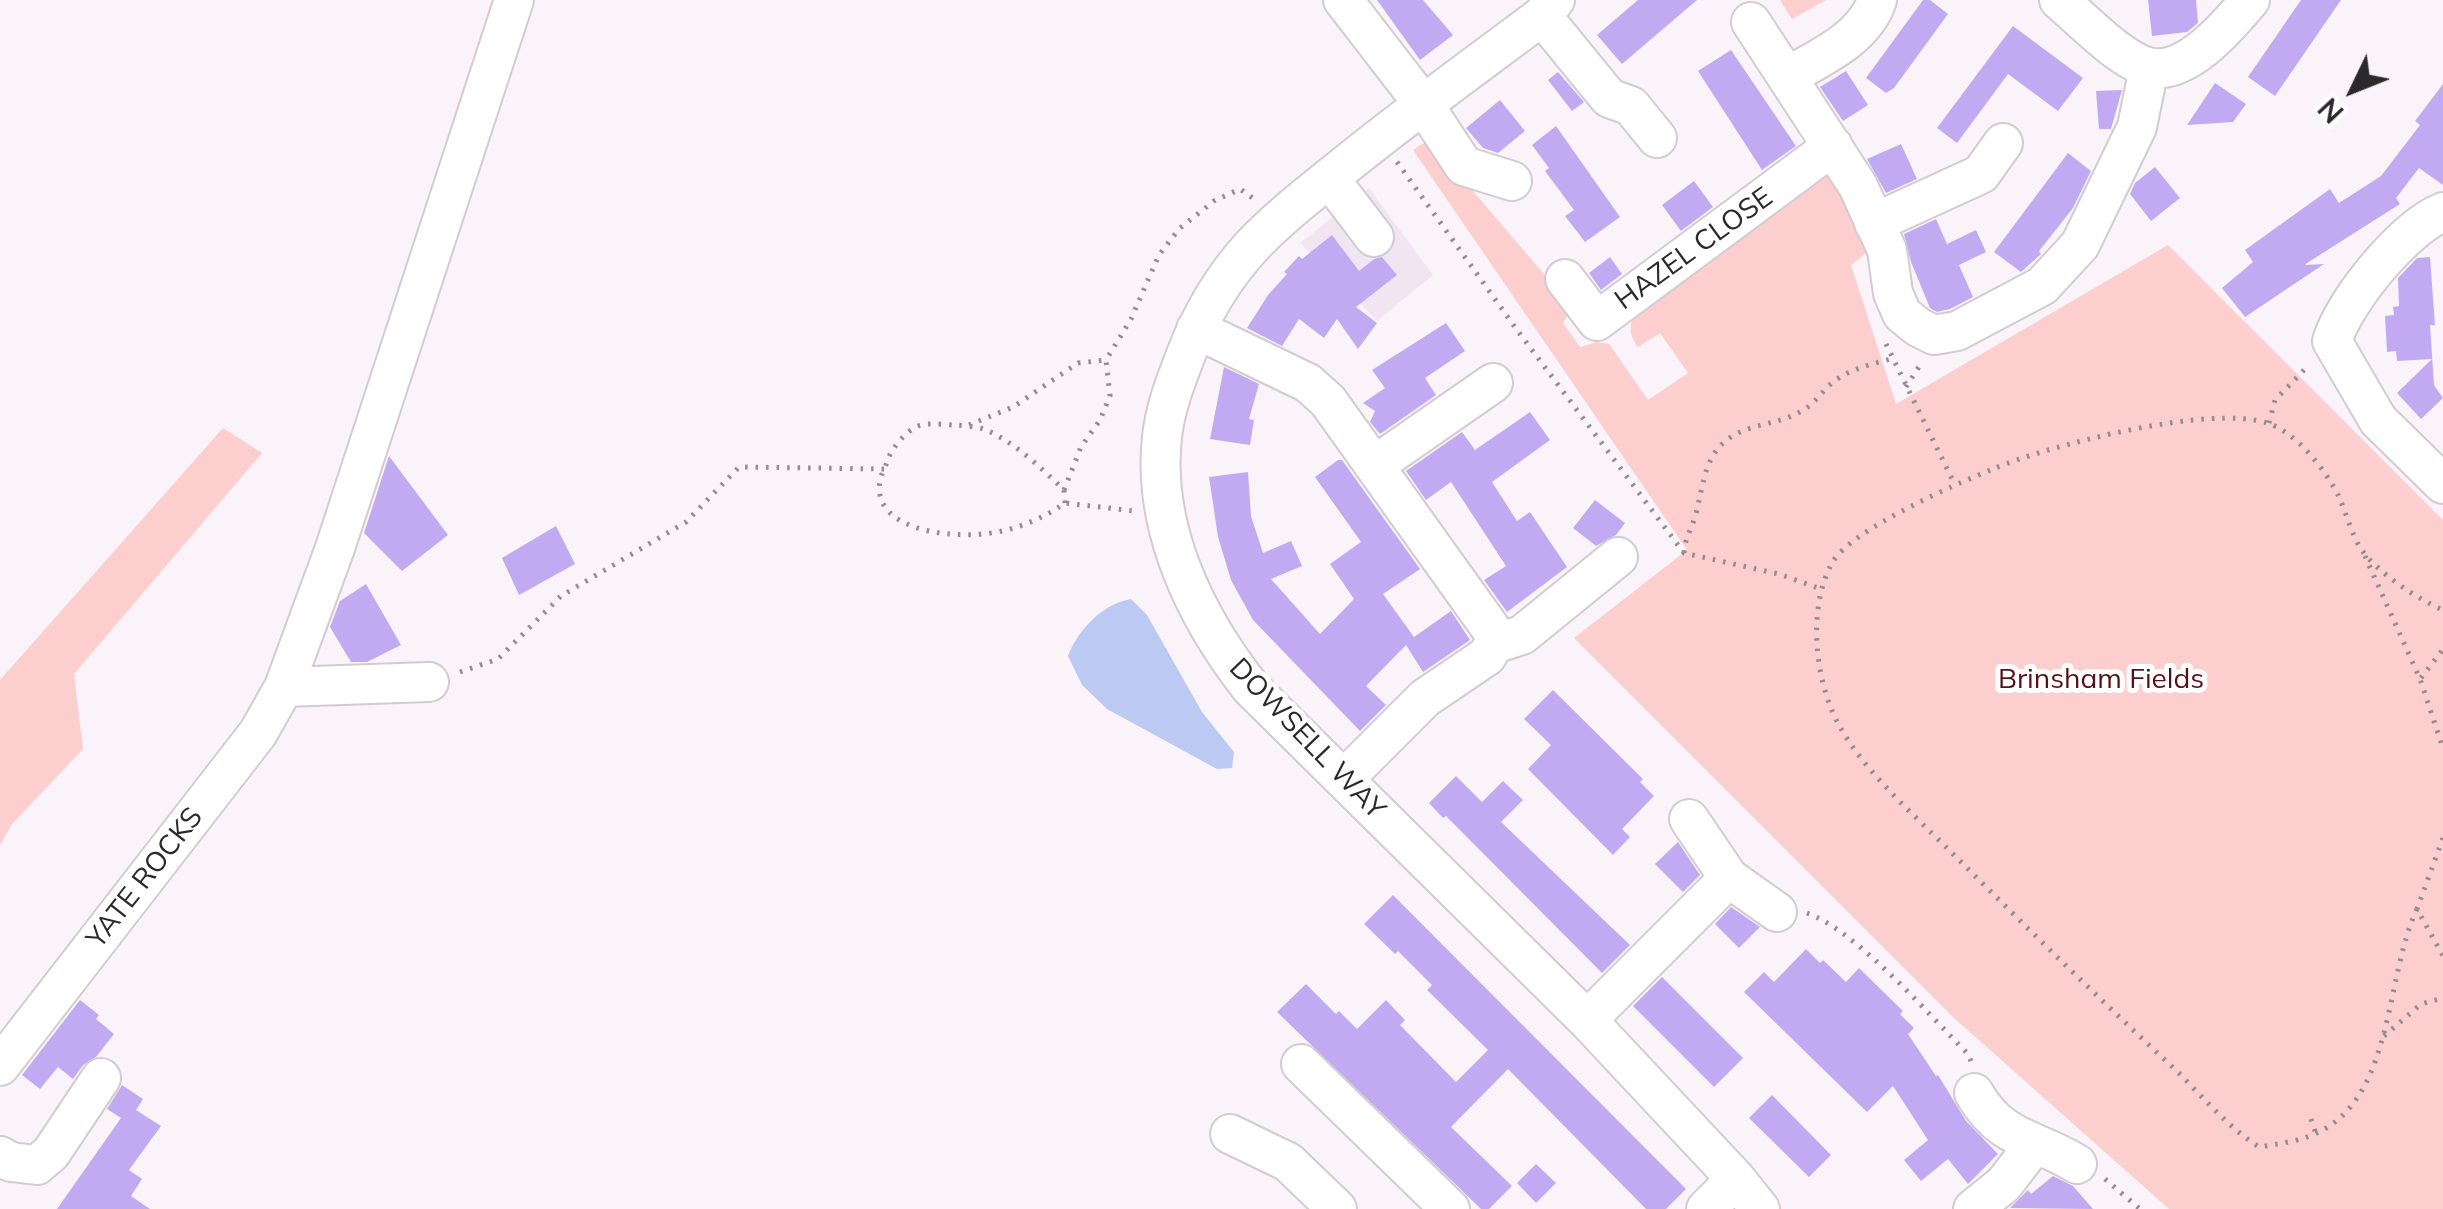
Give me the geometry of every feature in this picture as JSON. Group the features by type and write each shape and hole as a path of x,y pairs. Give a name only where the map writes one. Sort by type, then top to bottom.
{"street":[{"name":"YATE ROCKS","path":"0,1066 258,733 284,687 335,548 514,0"},
{"path":"1343,0 1464,166 1512,181"},
{"path":"1788,76 1841,46 1874,11 1877,0"},
{"path":"2060,0 2122,52 2149,68 2169,66 2196,55 2250,0"},
{"path":"1548,8 1609,98 1631,106 1657,138"},
{"name":"DOWSELL WAY","path":"1548,8 1329,178 1251,248 1222,285 1196,329 1171,393 1162,437 1162,488 1181,568 1199,611 1221,650 1251,688 1587,1020 1760,1209"},
{"path":"1751,22 1858,186 1887,250 1893,293 1902,314 1934,335 1957,331 2042,286 2080,245 2136,127 2149,68"},
{"path":"1874,223 1981,174 2004,143"},
{"name":"HAZEL CLOSE","path":"1565,279 1597,321 1612,329 1833,146"},
{"path":"1329,178 1374,237"},
{"path":"2443,212 2405,236 2339,319 2332,340 2378,420 2443,484"},
{"path":"1196,329 1308,383 1328,401 1494,633 1494,644 1487,656 1425,698 1344,779"},
{"path":"1375,464 1493,384"},
{"path":"1494,644 1522,635 1618,557"},
{"path":"284,687 430,682"},
{"path":"1690,819 1729,878 1777,912"},
{"path":"1587,1020 1729,878"},
{"path":"1300,1064 1450,1209"},
{"path":"0,1156 11,1162 38,1165 60,1142 101,1078"},
{"path":"1974,1093 1988,1118 2077,1164"},
{"path":"1230,1134 1288,1162 1337,1209"},
{"path":"1973,1209 2004,1184 2034,1145"},
{"path":"1706,1209 1736,1179"}],"path":[{"path":"1380,137 1517,330 1684,553 1780,574 1821,589"},
{"path":"1065,503 1064,490 1081,447 1100,420 1110,396 1106,360 1146,288 1159,255 1179,229 1214,201 1240,189 1282,218"},
{"path":"2269,423 2276,400 2332,340"},
{"path":"1684,553 1705,468 1718,446 1742,432 1781,422 1810,406 1833,382 1857,368 1891,359"},
{"path":"966,426 1013,407 1078,363 1106,360"},
{"path":"1910,394 1955,484"},
{"path":"2443,748 2420,679 2338,493 2317,464 2269,423 2230,417 2103,434 2015,460 1955,484 1859,537 1834,559 1821,589 1816,642 1829,704 1855,750 1907,808 2068,969 2183,1076 2237,1133 2259,1147 2316,1134 2344,1116 2365,1090 2382,1038 2405,935 2443,838"},
{"path":"1064,490 1031,458 984,428 928,424 914,428 891,452 879,483 884,502 900,522 927,532 970,536 1006,531 1048,515 1065,503 1133,511 1169,526"},
{"path":"430,682 498,659 561,596 686,522 739,468 885,468"},
{"path":"2363,552 2406,588 2443,610"},
{"path":"2420,679 2443,649"},
{"path":"1777,912 1793,908 1824,919 1857,945 1968,1054 1977,1078 1974,1093"},
{"path":"2417,909 2443,956"},
{"path":"2382,1038 2421,1004 2443,998"},
{"path":"2311,1119 2316,1134"},
{"path":"2077,1164 2088,1165 2140,1209"}],"shaded area":[{"path":"1369,188 1433,275 1377,321 1300,243"}],"green space":[{"path":"1780,0 1826,0 1792,19"},
{"name":"Brinsham Fields","path":"1435,136 1473,191 1567,301 1570,311 1563,323 1580,347 1597,342 1609,344 1648,400 1688,373 1660,333 1638,347 1631,329 1636,311 1819,176 1831,174 1871,249 1851,265 1896,404 2168,245 2443,520 2443,1209 2169,1209 1953,1017 1574,638 1687,550 1413,150"},
{"path":"223,428 262,453 74,674 83,749 12,824 0,845 0,680"}],"water":[{"path":"1131,599 1147,615 1202,712 1234,752 1232,768 1217,769 1107,709 1082,685 1068,656 1072,646 1101,612"}],"building":[{"path":"1377,0 1423,0 1453,35 1420,60"},
{"path":"1638,0 1697,0 1622,64 1597,35"},
{"path":"1923,0 1930,0 1948,14 1894,88 1886,93 1866,78"},
{"path":"2148,0 2196,0 2198,23 2187,32 2152,36"},
{"path":"2301,0 2341,0 2275,96 2248,77"},
{"path":"2013,26 2083,78 2058,111 2008,74 1957,143 1937,128"},
{"path":"1731,50 1796,146 1762,170 1698,71"},
{"path":"1846,71 1868,105 1843,121 1820,87"},
{"path":"1558,72 1584,102 1572,111 1548,80"},
{"path":"2215,83 2246,104 2233,122 2187,125"},
{"path":"2443,84 2443,185 2419,168 2396,198 2400,204 2307,263 2324,264 2245,317 2222,288 2253,262 2245,250 2330,189 2339,203 2381,176 2420,125 2415,121"},
{"path":"2122,90 2111,129 2099,129 2096,91"},
{"path":"1500,100 1525,131 1498,153 1483,148 1466,128"},
{"path":"1556,126 1620,217 1585,242 1565,216 1574,210 1545,171 1549,168 1532,145"},
{"path":"1901,144 1917,179 1886,193 1867,159"},
{"path":"2068,153 2091,171 2073,208 2039,251 2041,254 2021,272 1994,252"},
{"path":"2155,167 2180,198 2151,221 2130,194 2135,183"},
{"path":"1694,181 1713,207 1681,231 1662,205"},
{"path":"1936,219 1947,244 1976,230 1986,252 1959,265 1973,297 1937,312 1930,308 1904,234"},
{"path":"1332,235 1359,271 1382,257 1397,275 1356,307 1377,323 1358,349 1337,319 1324,338 1299,319 1282,346 1247,328 1287,274 1284,272 1299,256 1302,259"},
{"path":"1610,257 1622,274 1601,290 1589,273"},
{"path":"2430,257 2434,385 2443,398 2421,419 2397,393 2432,359 2397,361 2396,351 2387,352 2385,316 2394,315 2393,307 2399,306 2398,278 2417,258"},
{"path":"1446,323 1465,351 1425,378 1436,395 1380,434 1370,422 1375,411 1363,403 1385,388 1372,370"},
{"path":"1224,367 1259,384 1249,419 1254,420 1250,445 1210,439"},
{"path":"1530,412 1550,440 1492,482 1517,521 1530,512 1567,567 1507,612 1484,580 1506,566 1451,482 1426,500 1406,471 1462,432 1475,450"},
{"path":"389,456 448,535 402,571 364,533"},
{"path":"1342,460 1420,569 1383,594 1414,637 1451,611 1470,640 1423,672 1406,645 1366,686 1386,705 1360,731 1253,620 1231,580 1218,537 1209,477 1248,472 1251,516 1263,553 1291,541 1302,566 1271,579 1320,634 1354,599 1330,564 1361,542 1315,477"},
{"path":"1595,500 1625,523 1616,535 1596,546 1573,528"},
{"path":"556,526 575,564 519,595 502,558"},
{"path":"366,584 401,645 367,662 351,662 330,627 340,601"},
{"path":"1553,690 1643,779 1640,782 1654,796 1622,829 1630,837 1613,855 1528,769 1551,745 1524,719"},
{"path":"1456,776 1482,802 1503,781 1523,800 1501,822 1630,945 1602,973 1429,803"},
{"path":"1678,842 1700,875 1683,892 1655,864"},
{"path":"1393,895 1686,1189 1666,1209 1646,1209 1508,1069 1451,1127 1512,1186 1489,1209 1481,1209 1277,1012 1306,984 1357,1029 1386,1000 1405,1020 1400,1025 1456,1082 1488,1050 1427,990 1432,985 1364,924"},
{"path":"1731,907 1760,927 1739,948 1715,924"},
{"path":"1806,949 1846,982 1859,968 1903,1011 1900,1014 1914,1028 1908,1034 1966,1121 1998,1154 1968,1184 1948,1159 1921,1181 1904,1160 1928,1140 1893,1086 1867,1112 1744,992 1764,972 1774,982"},
{"path":"1662,977 1743,1058 1714,1087 1633,1006"},
{"path":"80,1000 114,1034 73,1079 58,1067 40,1089 22,1075"},
{"path":"122,1085 143,1099 136,1110 161,1126 129,1170 142,1179 131,1196 150,1209 57,1209 121,1118 107,1109"},
{"path":"1772,1095 1831,1155 1809,1177 1749,1118"},
{"path":"1536,1164 1556,1183 1536,1203 1517,1183"},
{"path":"2053,1176 2073,1186 2093,1209 2010,1208 2028,1190 2031,1194"}]}
